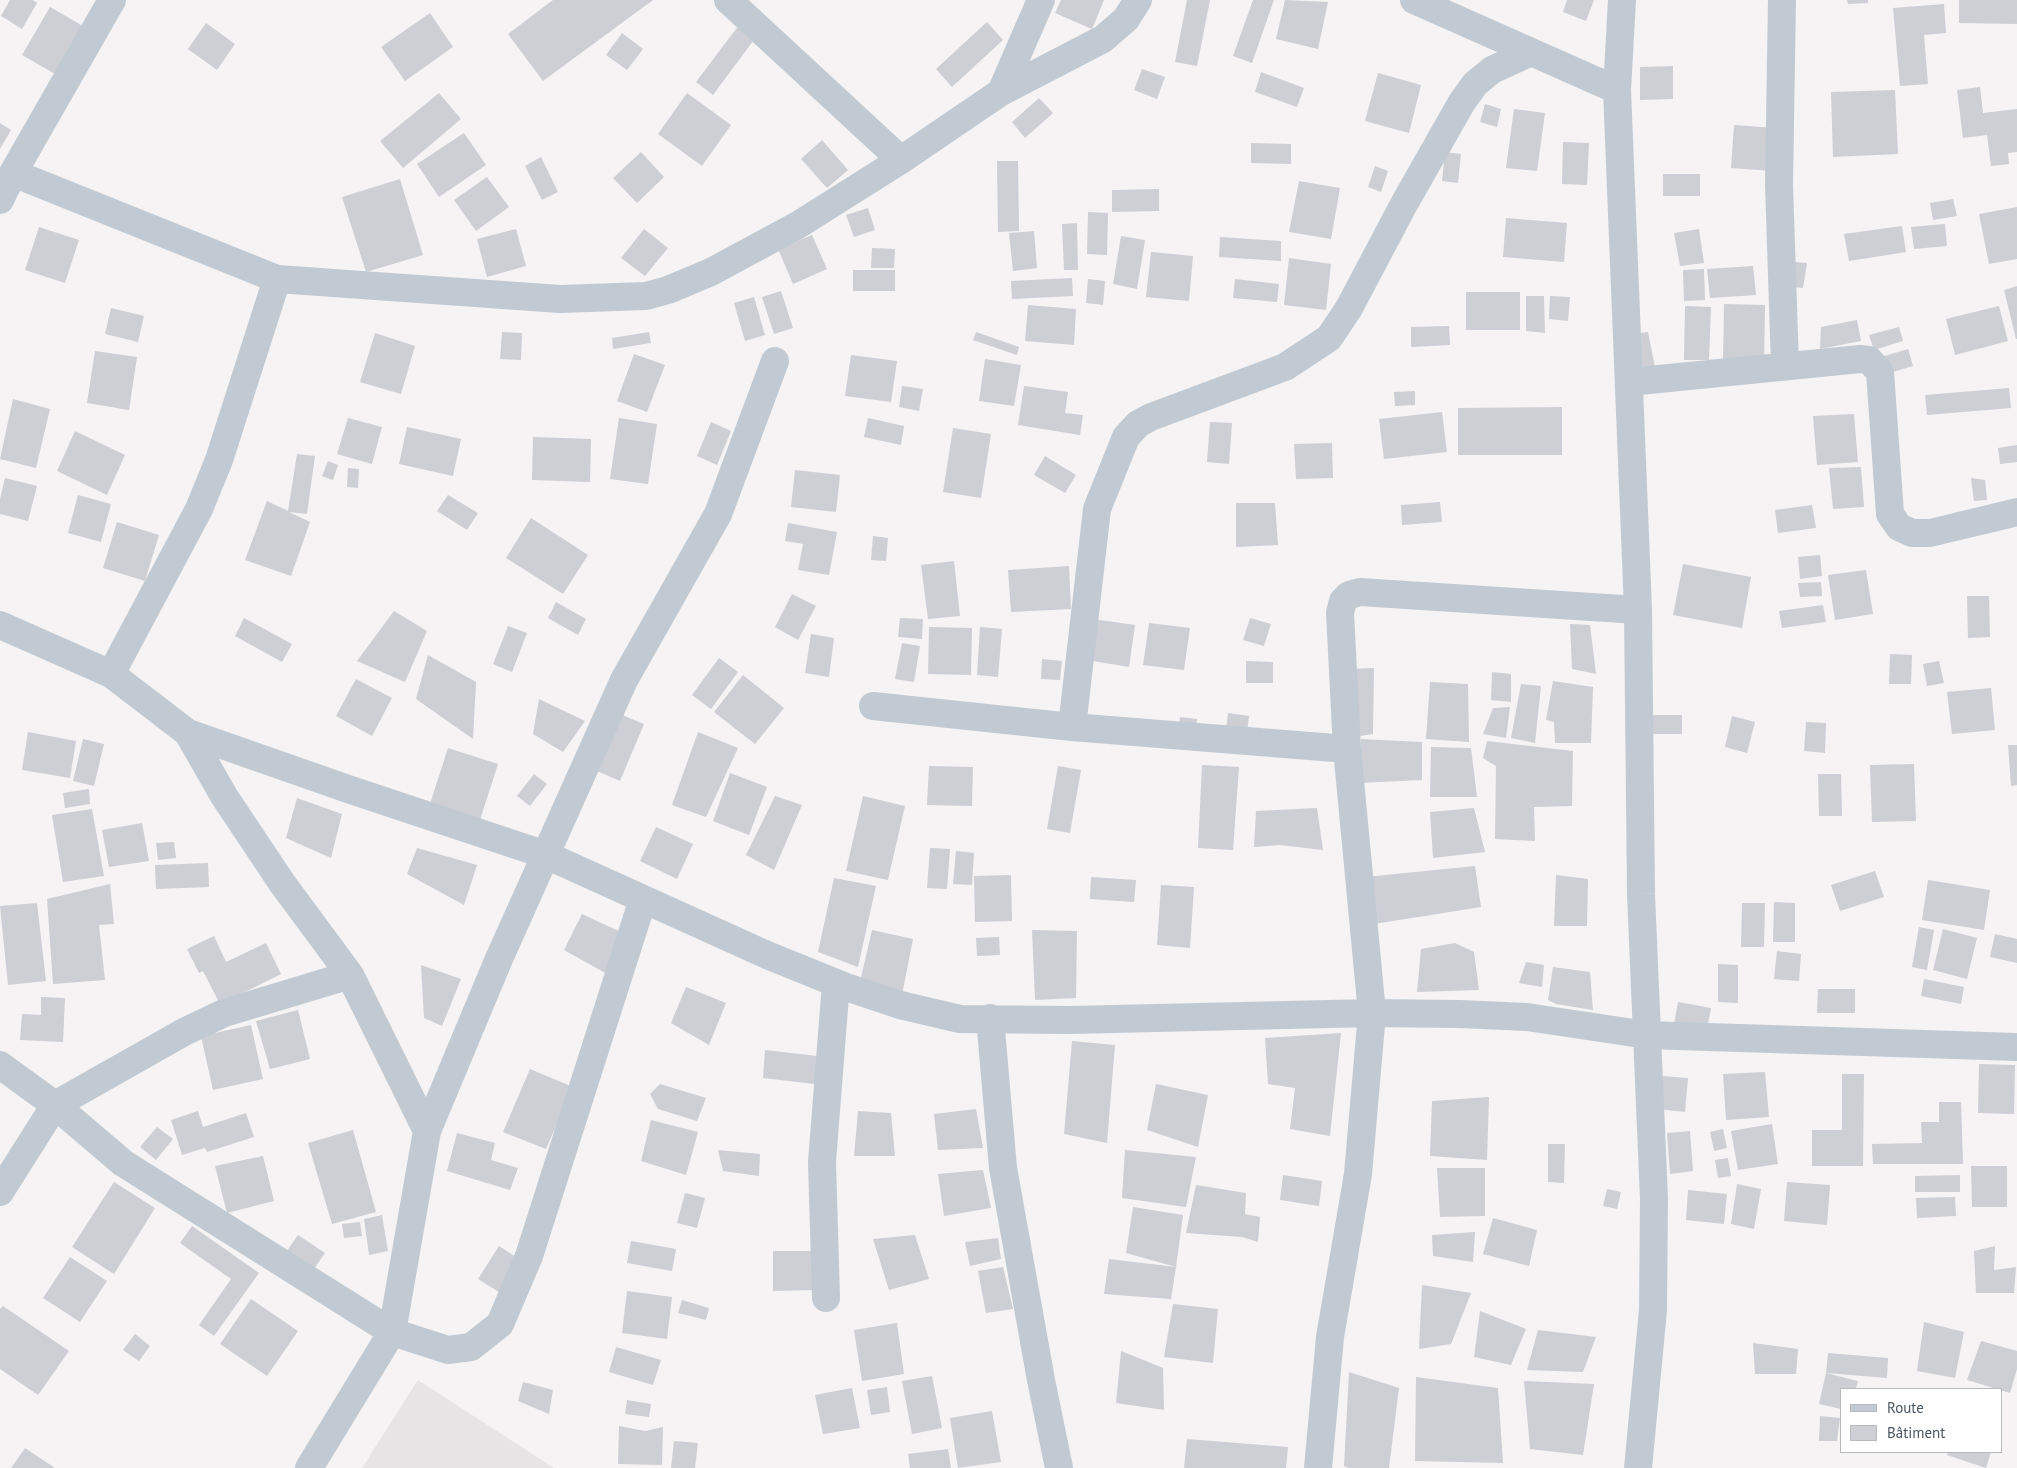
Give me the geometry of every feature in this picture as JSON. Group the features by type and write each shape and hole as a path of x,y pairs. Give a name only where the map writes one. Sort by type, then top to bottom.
{"street":[{"path":"0,200 13,173 112,0"},
{"path":"728,0 901,160"},
{"path":"1001,92 1041,0"},
{"path":"13,173 277,278 560,299 646,296 668,290 711,272 798,225 901,160 1001,92 1103,39 1126,19 1138,0"},
{"path":"1414,0 1617,90"},
{"path":"1622,0 1617,90 1638,610 1641,894 1654,1199 1653,1310 1638,1468"},
{"path":"1782,0 1779,185 1785,366"},
{"path":"1072,727 1097,509 1126,437 1138,424 1151,417 1285,367 1329,338 1349,308 1404,204 1462,102 1475,84 1492,70 1529,52"},
{"path":"111,674 199,509 219,460 277,278"},
{"path":"1629,382 1860,359 1869,360 1875,364 1880,372 1890,514 1899,526 1912,533 1930,533 2017,512"},
{"path":"309,1468 392,1332 427,1131 498,961 624,680 718,514 775,361"},
{"path":"1318,1468 1330,1338 1358,1174 1372,1013 1347,749 1340,614 1343,601 1349,595 1360,592 1638,610"},
{"path":"0,625 111,674 188,733 546,855 836,983 900,1006 960,1019 1070,1020 1372,1013 1528,1017 1646,1035 2017,1047"},
{"path":"873,706 1072,727 1347,749"},
{"path":"188,733 224,796 282,883 350,975 427,1131"},
{"path":"0,1066 55,1105 123,1163 392,1332 448,1350 471,1347 500,1324 529,1256 643,899"},
{"path":"0,1192 55,1105 184,1032 224,1013 350,975"},
{"path":"826,1298 822,1162 836,983"},
{"path":"990,1018 1004,1168 1059,1468"}],"shaded area":[{"path":"418,1380 554,1468 362,1468"}],"building":[{"path":"10,0 33,0 37,3 22,29 1,16"},
{"path":"553,0 653,0 543,81 508,34"},
{"path":"1061,0 1104,0 1092,29 1055,13"},
{"path":"1187,0 1210,0 1197,66 1175,62"},
{"path":"1253,0 1274,0 1252,63 1233,56"},
{"path":"1285,0 1328,2 1318,49 1276,39"},
{"path":"1567,0 1594,0 1586,21 1563,12"},
{"path":"1847,0 1868,0 1868,3 1848,4"},
{"path":"1959,0 2017,0 2017,24 1959,23"},
{"path":"1944,4 1946,33 1924,35 1928,84 1900,86 1893,8"},
{"path":"50,7 83,26 55,74 22,55"},
{"path":"430,13 453,47 405,81 381,47"},
{"path":"987,22 1003,40 952,87 936,69"},
{"path":"206,23 235,44 217,70 188,49"},
{"path":"739,25 756,37 713,95 696,82"},
{"path":"622,33 643,49 627,70 606,55"},
{"path":"1673,66 1673,99 1640,100 1640,67"},
{"path":"1142,69 1165,77 1157,99 1134,90"},
{"path":"1261,72 1304,88 1297,107 1255,92"},
{"path":"1378,73 1421,85 1409,133 1365,121"},
{"path":"1980,87 1983,113 2017,109 2017,152 2008,153 2009,164 1991,166 1987,135 1963,138 1957,90"},
{"path":"1895,90 1898,154 1833,157 1831,92"},
{"path":"439,93 461,119 403,168 380,141"},
{"path":"687,93 731,125 702,166 658,134"},
{"path":"1039,98 1053,113 1025,138 1012,122"},
{"path":"1485,104 1501,109 1497,127 1480,122"},
{"path":"1514,109 1545,113 1537,171 1506,168"},
{"path":"0,123 11,130 0,149"},
{"path":"1734,125 1775,128 1772,171 1731,168"},
{"path":"464,133 486,165 439,197 417,164"},
{"path":"822,140 848,170 827,188 801,159"},
{"path":"1563,142 1589,143 1587,185 1562,184"},
{"path":"1251,143 1291,144 1291,164 1251,163"},
{"path":"641,152 664,177 637,203 613,178"},
{"path":"1445,152 1461,154 1458,183 1442,181"},
{"path":"541,157 558,192 542,200 525,166"},
{"path":"997,161 1018,161 1019,231 998,232"},
{"path":"1375,166 1388,171 1381,192 1368,187"},
{"path":"1663,174 1700,174 1700,196 1663,196"},
{"path":"487,177 509,207 476,231 454,200"},
{"path":"400,179 423,255 366,272 342,197"},
{"path":"1299,181 1340,188 1331,239 1289,232"},
{"path":"1159,189 1159,211 1112,212 1112,190"},
{"path":"1953,199 1957,216 1933,220 1930,203"},
{"path":"2017,207 2017,259 1989,264 1979,214"},
{"path":"868,208 875,230 854,237 846,215"},
{"path":"1088,212 1108,213 1107,255 1087,254"},
{"path":"1506,218 1567,223 1564,262 1503,257"},
{"path":"1077,223 1078,270 1064,270 1062,224"},
{"path":"1945,224 1947,246 1914,249 1911,227"},
{"path":"1902,226 1906,252 1849,261 1844,234"},
{"path":"39,227 79,240 65,283 25,270"},
{"path":"516,229 526,266 487,277 477,239"},
{"path":"644,229 668,248 645,276 621,258"},
{"path":"1699,229 1704,263 1680,266 1674,233"},
{"path":"1034,231 1037,268 1013,271 1009,233"},
{"path":"812,235 827,269 793,284 778,249"},
{"path":"1121,236 1145,240 1137,289 1113,284"},
{"path":"1220,237 1281,241 1281,261 1219,257"},
{"path":"872,248 895,249 894,268 871,268"},
{"path":"1151,252 1193,256 1189,301 1146,297"},
{"path":"1289,258 1331,264 1326,310 1284,305"},
{"path":"1795,262 1807,263 1803,288 1791,287"},
{"path":"1753,266 1756,295 1710,298 1707,269"},
{"path":"1704,269 1705,300 1684,301 1683,270"},
{"path":"853,270 895,270 895,291 853,291"},
{"path":"1072,278 1073,296 1012,299 1011,281"},
{"path":"1088,279 1105,281 1103,305 1086,303"},
{"path":"1235,279 1279,284 1277,302 1233,298"},
{"path":"2017,286 2017,339 2016,339 2004,290"},
{"path":"781,291 793,328 774,334 762,297"},
{"path":"1466,292 1520,292 1520,330 1466,330"},
{"path":"1526,296 1544,296 1545,333 1526,331"},
{"path":"1550,296 1570,297 1568,321 1549,319"},
{"path":"754,297 765,335 745,341 734,303"},
{"path":"1724,304 1765,305 1764,363 1723,361"},
{"path":"1028,305 1076,309 1074,345 1025,341"},
{"path":"1685,306 1711,307 1709,360 1684,360"},
{"path":"1999,306 2008,341 1955,355 1946,319"},
{"path":"111,308 144,316 138,342 105,334"},
{"path":"1857,320 1861,341 1820,349 1821,327"},
{"path":"1449,326 1450,345 1411,347 1411,327"},
{"path":"1899,327 1903,341 1874,350 1869,335"},
{"path":"502,332 522,333 521,360 500,359"},
{"path":"649,332 651,343 613,349 612,338"},
{"path":"976,332 1019,347 1017,355 973,340"},
{"path":"1648,332 1655,367 1640,370 1634,334"},
{"path":"375,333 415,346 401,394 360,382"},
{"path":"1908,349 1913,366 1883,375 1878,358"},
{"path":"95,351 137,357 129,410 87,403"},
{"path":"634,354 665,365 647,412 617,401"},
{"path":"851,355 897,361 891,402 845,396"},
{"path":"985,359 1021,365 1014,406 979,401"},
{"path":"902,386 923,389 919,411 899,407"},
{"path":"1024,386 1068,392 1065,413 1083,415 1080,435 1018,425"},
{"path":"2009,388 2011,408 1927,415 1925,395"},
{"path":"1415,391 1415,405 1395,406 1394,392"},
{"path":"13,399 50,409 36,468 0,459"},
{"path":"1562,407 1562,455 1458,455 1458,408"},
{"path":"1442,412 1447,452 1384,459 1379,419"},
{"path":"1854,414 1858,462 1817,465 1813,416"},
{"path":"348,418 382,427 372,464 337,454"},
{"path":"619,418 657,424 648,484 610,479"},
{"path":"868,418 904,426 901,445 864,437"},
{"path":"711,422 731,431 717,465 697,456"},
{"path":"1210,422 1232,423 1229,464 1207,462"},
{"path":"407,427 461,439 453,476 399,464"},
{"path":"953,428 991,434 981,498 943,492"},
{"path":"75,431 125,455 107,495 57,471"},
{"path":"533,437 591,439 590,482 532,480"},
{"path":"1332,443 1333,478 1296,479 1294,444"},
{"path":"2017,445 2017,462 2000,464 1998,448"},
{"path":"297,454 315,456 307,514 289,512 310,522 291,576 245,560 267,501 288,511"},
{"path":"1045,456 1076,475 1065,493 1034,475"},
{"path":"328,461 338,465 333,480 322,476"},
{"path":"1861,467 1864,507 1833,509 1829,468"},
{"path":"348,468 359,469 358,488 347,487"},
{"path":"795,470 840,475 836,512 791,507"},
{"path":"5,478 37,486 28,521 0,514 0,499"},
{"path":"1971,478 1985,480 1987,500 1974,501"},
{"path":"78,495 111,504 101,542 68,533"},
{"path":"448,495 478,513 467,530 437,511"},
{"path":"1440,502 1442,522 1402,525 1401,505"},
{"path":"1236,503 1275,503 1278,545 1236,547"},
{"path":"1812,505 1816,528 1778,533 1775,510"},
{"path":"531,518 588,555 563,594 506,558"},
{"path":"117,522 159,535 145,581 103,568"},
{"path":"788,523 837,532 829,575 798,570 803,544 785,541"},
{"path":"873,536 888,538 886,561 871,560"},
{"path":"1820,555 1822,576 1800,579 1798,557"},
{"path":"954,561 960,616 928,619 921,565"},
{"path":"1683,564 1751,577 1742,628 1673,615"},
{"path":"1069,566 1071,609 1011,612 1008,570"},
{"path":"1866,570 1873,614 1835,620 1828,575"},
{"path":"1821,582 1822,596 1800,597 1798,583"},
{"path":"792,594 816,606 798,640 775,627"},
{"path":"1967,596 1989,596 1990,637 1968,638"},
{"path":"556,602 586,619 578,635 548,618"},
{"path":"1823,605 1826,622 1782,628 1779,611"},
{"path":"394,611 427,631 405,682 357,661"},
{"path":"244,618 292,644 282,662 235,636"},
{"path":"900,618 923,619 922,639 898,637"},
{"path":"1250,618 1271,624 1264,646 1243,640"},
{"path":"1093,619 1135,625 1129,667 1087,660"},
{"path":"1149,623 1190,628 1184,670 1143,665"},
{"path":"1570,624 1590,625 1596,674 1572,669"},
{"path":"508,626 527,633 512,672 493,664"},
{"path":"929,627 972,628 971,675 928,674"},
{"path":"980,627 1002,629 998,677 977,675"},
{"path":"811,634 834,638 829,677 805,673"},
{"path":"902,643 920,646 914,682 895,679"},
{"path":"1890,654 1912,655 1911,684 1889,684"},
{"path":"428,655 476,682 473,739 416,699"},
{"path":"719,658 738,672 711,709 692,695"},
{"path":"1042,659 1062,661 1060,680 1041,679"},
{"path":"1246,661 1273,662 1273,683 1246,683"},
{"path":"1939,661 1944,683 1927,686 1923,664"},
{"path":"1374,668 1373,734 1353,737 1348,669"},
{"path":"1492,672 1511,674 1511,702 1491,700"},
{"path":"743,675 784,708 755,744 714,712"},
{"path":"356,679 392,698 372,736 336,716"},
{"path":"1553,681 1593,687 1591,743 1555,743 1554,722 1546,720"},
{"path":"1430,682 1468,684 1469,742 1426,739"},
{"path":"1521,684 1541,686 1535,743 1511,738"},
{"path":"1991,688 1995,730 1952,734 1947,692"},
{"path":"539,699 585,721 563,752 533,734"},
{"path":"1510,707 1506,738 1483,734 1493,708"},
{"path":"1228,713 1249,716 1246,741 1225,739"},
{"path":"620,714 644,724 620,781 597,771"},
{"path":"1650,715 1682,715 1682,734 1651,734"},
{"path":"1732,716 1755,722 1747,753 1725,747"},
{"path":"1180,717 1197,719 1195,738 1178,735"},
{"path":"1806,722 1826,723 1825,753 1804,751"},
{"path":"28,732 76,741 70,778 22,770"},
{"path":"698,732 738,748 706,817 672,805"},
{"path":"83,739 104,744 94,786 73,781"},
{"path":"1361,739 1422,742 1422,780 1359,783"},
{"path":"1487,741 1573,751 1572,806 1534,807 1535,841 1495,839 1496,766 1483,758"},
{"path":"2008,745 2017,745 2017,785 2011,786"},
{"path":"1431,747 1471,748 1477,797 1430,797"},
{"path":"448,748 498,764 479,823 429,807"},
{"path":"1914,764 1916,821 1872,822 1870,765"},
{"path":"1202,765 1239,767 1233,850 1198,848"},
{"path":"929,766 973,767 972,806 927,805"},
{"path":"1058,766 1081,770 1070,833 1047,829"},
{"path":"730,773 767,787 749,835 713,821"},
{"path":"534,774 547,784 530,806 517,796"},
{"path":"1818,774 1841,774 1842,816 1819,816"},
{"path":"89,789 90,804 65,808 63,793"},
{"path":"775,796 802,805 774,870 746,855"},
{"path":"863,796 905,806 888,880 846,871"},
{"path":"297,798 342,814 331,858 286,838"},
{"path":"1317,808 1323,850 1280,845 1254,847 1256,811"},
{"path":"1474,808 1485,852 1433,858 1430,812"},
{"path":"92,809 104,876 63,882 52,815"},
{"path":"142,823 149,861 109,867 102,830"},
{"path":"656,827 693,844 677,879 640,861"},
{"path":"174,842 176,858 158,860 156,843"},
{"path":"417,848 477,865 464,905 407,874"},
{"path":"930,848 950,849 947,889 927,888"},
{"path":"956,851 974,853 972,885 953,884"},
{"path":"208,863 209,887 156,889 155,865"},
{"path":"1475,866 1481,907 1368,925 1365,877"},
{"path":"1875,871 1884,897 1840,911 1831,885"},
{"path":"1011,875 1012,921 975,922 974,876"},
{"path":"1556,875 1588,879 1587,926 1554,926"},
{"path":"1091,877 1136,880 1134,902 1090,899"},
{"path":"834,878 876,886 858,967 818,952"},
{"path":"1928,880 1990,890 1984,930 1922,920"},
{"path":"110,884 114,924 99,925 105,980 53,984 47,899"},
{"path":"1161,885 1194,887 1190,948 1157,945"},
{"path":"1774,902 1795,903 1795,942 1773,942"},
{"path":"37,903 46,981 8,985 0,906"},
{"path":"1742,903 1765,903 1764,947 1741,947"},
{"path":"582,914 625,934 607,974 564,950"},
{"path":"1919,927 1934,930 1927,970 1912,967"},
{"path":"1943,929 1977,938 1967,979 1933,970"},
{"path":"872,930 913,939 902,995 860,982"},
{"path":"1032,930 1077,931 1076,998 1035,1000"},
{"path":"1995,934 2017,939 2017,963 1990,957"},
{"path":"214,936 226,962 266,943 281,974 241,994 223,1010 203,971 199,973 187,949"},
{"path":"999,937 1000,955 977,956 976,938"},
{"path":"1455,943 1474,952 1479,990 1417,992 1421,949"},
{"path":"1777,951 1801,954 1799,981 1774,979"},
{"path":"1526,962 1544,965 1542,987 1519,983"},
{"path":"1718,964 1738,965 1738,1003 1718,1002"},
{"path":"421,965 461,979 442,1026 424,1018"},
{"path":"1553,967 1590,972 1593,1010 1556,1004 1548,1000"},
{"path":"1924,979 1964,987 1961,1004 1921,996"},
{"path":"686,987 726,1003 709,1045 671,1023"},
{"path":"1818,989 1855,989 1855,1013 1817,1013"},
{"path":"41,997 65,998 63,1042 20,1040 22,1014 41,1015"},
{"path":"1678,1002 1711,1008 1707,1030 1674,1024"},
{"path":"298,1010 310,1059 270,1069 256,1021"},
{"path":"251,1025 263,1079 213,1090 201,1036"},
{"path":"1341,1033 1330,1136 1290,1129 1295,1088 1268,1084 1265,1038"},
{"path":"1072,1041 1115,1045 1107,1143 1064,1134"},
{"path":"765,1050 826,1057 823,1085 763,1078"},
{"path":"1979,1064 2015,1065 2014,1114 1978,1113"},
{"path":"530,1069 573,1087 546,1149 503,1132"},
{"path":"1765,1072 1769,1117 1726,1120 1723,1074"},
{"path":"1842,1074 1864,1074 1863,1166 1812,1166 1812,1130 1842,1130"},
{"path":"1661,1076 1688,1078 1685,1112 1658,1109"},
{"path":"660,1084 706,1098 697,1121 658,1109 650,1094"},
{"path":"1156,1084 1208,1095 1198,1147 1147,1130"},
{"path":"1489,1097 1487,1160 1430,1156 1432,1101"},
{"path":"1939,1102 1961,1102 1963,1164 1873,1164 1872,1144 1922,1143 1921,1122 1939,1122"},
{"path":"976,1109 983,1148 938,1150 934,1114"},
{"path":"198,1111 203,1127 246,1113 254,1137 207,1152 205,1148 182,1155 171,1120"},
{"path":"858,1111 891,1113 895,1156 854,1156"},
{"path":"651,1120 698,1132 686,1175 641,1161"},
{"path":"1772,1124 1778,1164 1738,1170 1731,1131"},
{"path":"157,1127 173,1139 156,1160 140,1147"},
{"path":"1723,1129 1727,1148 1714,1151 1710,1132"},
{"path":"353,1130 376,1212 332,1224 308,1143"},
{"path":"1690,1131 1693,1171 1670,1174 1667,1133"},
{"path":"457,1133 495,1143 491,1160 518,1168 510,1190 447,1171"},
{"path":"1548,1144 1565,1144 1564,1183 1548,1182"},
{"path":"718,1150 760,1154 759,1176 723,1171"},
{"path":"1125,1150 1196,1157 1186,1207 1122,1198"},
{"path":"263,1156 274,1201 227,1213 215,1166"},
{"path":"1728,1158 1731,1176 1718,1178 1715,1160"},
{"path":"1971,1166 2007,1166 2007,1207 1972,1207"},
{"path":"1437,1168 1485,1168 1485,1216 1440,1217"},
{"path":"983,1170 991,1208 944,1216 938,1174"},
{"path":"1283,1175 1322,1181 1319,1206 1280,1200"},
{"path":"1960,1175 1960,1192 1915,1192 1915,1176"},
{"path":"114,1182 155,1208 114,1274 72,1247"},
{"path":"1787,1182 1830,1185 1827,1225 1784,1221"},
{"path":"1737,1184 1761,1189 1754,1229 1731,1224"},
{"path":"1196,1185 1246,1193 1245,1214 1260,1217 1258,1242 1242,1237 1186,1233"},
{"path":"1607,1189 1621,1192 1617,1209 1603,1206"},
{"path":"1688,1190 1727,1194 1724,1224 1686,1220"},
{"path":"685,1193 705,1198 697,1228 677,1223"},
{"path":"1955,1197 1956,1216 1917,1218 1916,1198"},
{"path":"1133,1207 1183,1215 1176,1267 1126,1253"},
{"path":"382,1215 388,1251 369,1255 364,1219"},
{"path":"1493,1218 1537,1230 1529,1266 1483,1254"},
{"path":"360,1222 362,1236 344,1238 342,1224"},
{"path":"192,1226 259,1273 214,1336 199,1325 231,1279 180,1243"},
{"path":"1475,1232 1473,1262 1433,1256 1432,1235"},
{"path":"298,1235 325,1253 314,1269 287,1251"},
{"path":"915,1235 929,1279 889,1290 873,1239"},
{"path":"998,1238 1001,1259 970,1266 965,1242"},
{"path":"631,1241 676,1249 672,1271 627,1263"},
{"path":"499,1246 522,1261 502,1294 478,1279"},
{"path":"1995,1246 1994,1270 2016,1267 2014,1293 1976,1293 1974,1251"},
{"path":"773,1251 815,1251 815,1290 773,1291"},
{"path":"70,1257 107,1281 80,1322 43,1298"},
{"path":"1109,1259 1176,1267 1171,1299 1104,1294"},
{"path":"1003,1267 1013,1309 986,1313 978,1271"},
{"path":"1422,1285 1471,1293 1451,1344 1419,1349"},
{"path":"627,1291 672,1297 667,1339 622,1333"},
{"path":"251,1299 298,1331 267,1376 220,1344"},
{"path":"682,1300 709,1308 706,1320 678,1313"},
{"path":"1173,1304 1218,1309 1213,1363 1164,1357"},
{"path":"3,1306 69,1351 38,1395 0,1369 0,1309"},
{"path":"1480,1311 1526,1329 1511,1365 1474,1357"},
{"path":"1924,1322 1964,1332 1955,1378 1917,1371"},
{"path":"897,1323 904,1374 862,1381 854,1330"},
{"path":"1538,1330 1596,1337 1583,1372 1527,1370"},
{"path":"135,1334 150,1346 139,1361 123,1350"},
{"path":"1981,1341 2017,1351 2017,1369 2010,1393 2002,1391 2002,1388 1993,1388 1967,1380"},
{"path":"1753,1343 1798,1349 1796,1374 1755,1374"},
{"path":"616,1347 661,1360 653,1385 609,1372"},
{"path":"1121,1351 1163,1368 1164,1410 1116,1403"},
{"path":"1828,1353 1888,1358 1887,1378 1826,1373"},
{"path":"1349,1372 1399,1388 1389,1468 1349,1468 1344,1466"},
{"path":"1826,1373 1858,1381 1856,1388 1840,1388 1840,1409 1819,1404"},
{"path":"932,1376 942,1428 912,1434 902,1381"},
{"path":"1416,1377 1498,1388 1503,1463 1415,1461"},
{"path":"1524,1381 1594,1384 1583,1455 1530,1449"},
{"path":"523,1382 553,1390 549,1414 518,1401"},
{"path":"887,1387 890,1412 871,1415 867,1390"},
{"path":"852,1388 860,1428 823,1434 815,1395"},
{"path":"627,1400 651,1404 649,1417 625,1414"},
{"path":"992,1411 1001,1462 958,1468 950,1418"},
{"path":"1820,1416 1840,1418 1837,1441 1819,1441"},
{"path":"619,1426 645,1431 663,1427 662,1465 618,1464"},
{"path":"1187,1439 1288,1447 1286,1468 1184,1468"},
{"path":"674,1441 698,1443 695,1468 671,1468"},
{"path":"25,1448 55,1468 11,1468"},
{"path":"948,1449 951,1468 910,1468 908,1454"},
{"path":"1948,1453 1991,1453 1986,1468 1947,1455"}]}
